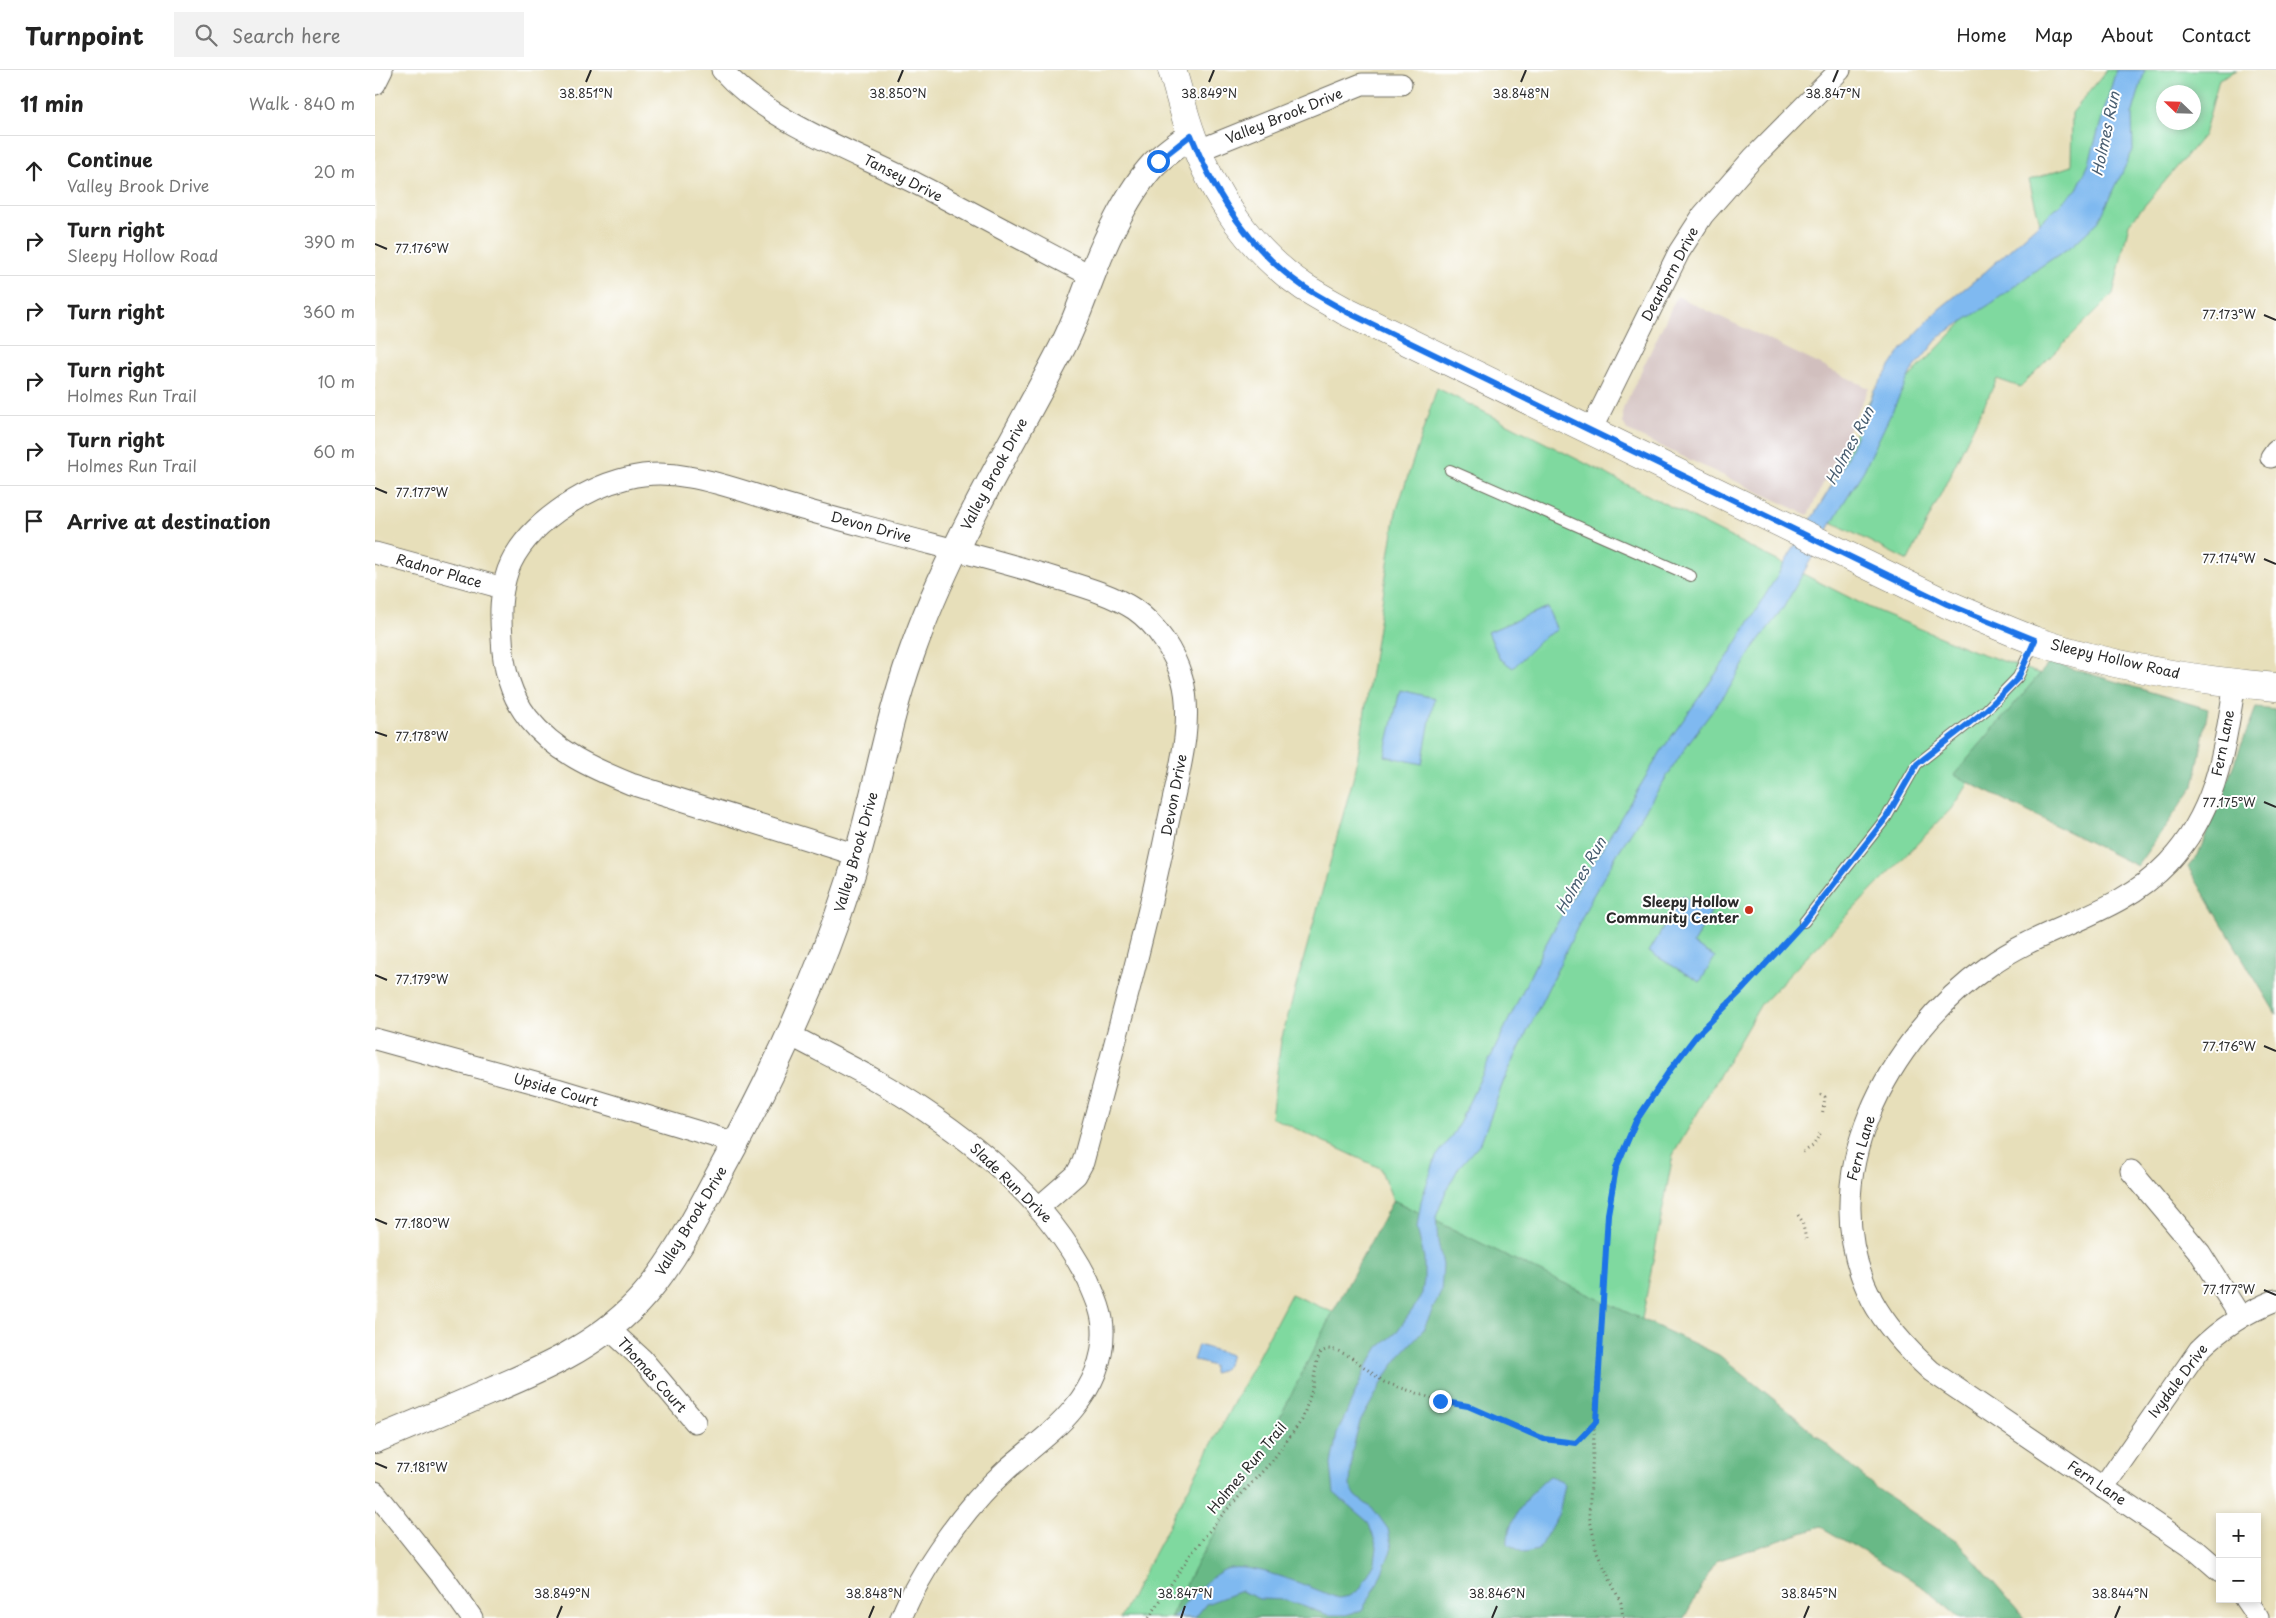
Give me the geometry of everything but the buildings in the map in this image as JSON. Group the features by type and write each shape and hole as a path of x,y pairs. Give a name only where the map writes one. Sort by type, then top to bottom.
{"main road":[{"name":"Sleepy Hollow Road","path":"1172,70 1194,143 1218,194 1239,224 1271,260 1304,287 1347,312 1844,555 1947,604 2035,640 2132,666 2235,683 2276,687"}],"street":[{"path":"375,84 382,70"},
{"name":"Tansey Drive","path":"722,70 738,86 767,108 918,184 1092,276"},
{"name":"Dearborn Drive","path":"1590,432 1679,252 1703,215 1753,158 1840,70"},
{"name":"Valley Brook Drive","path":"375,1440 541,1370 583,1347 609,1329 637,1304 652,1286 693,1222 736,1143 790,1035 825,950 857,855 897,699 911,654 954,549 1063,345 1115,226 1137,187 1151,167 1170,150 1362,84 1401,84"},
{"name":"Devon Drive","path":"857,855 631,784 595,770 571,757 548,739 528,718 519,704 503,661 500,607 503,588 515,556 534,532 578,497 603,485 630,477 652,474 684,476 715,482 814,512 954,549 1089,589 1133,608 1151,623 1161,635 1181,675 1186,694 1186,732 1153,896 1083,1162 1076,1175 1038,1208"},
{"name":"Radnor Place","path":"375,553 503,588"},
{"name":"Fern Lane","path":"2216,1568 2198,1552 1931,1371 1908,1350 1887,1325 1872,1300 1861,1273 1851,1231 1850,1187 1855,1159 1865,1125 1880,1091 1910,1042 1932,1015 1961,987 1991,964 2022,946 2126,897 2149,881 2169,862 2187,840 2203,815 2214,788 2222,760 2235,683"},
{"name":"Slade Run Drive","path":"790,1035 871,1077 936,1118 987,1157 1055,1226 1075,1256 1099,1308 1103,1328 1103,1349 1089,1387 1074,1408 1048,1434 1004,1472 976,1501 954,1528 926,1571 901,1618"},
{"name":"Upside Court","path":"375,1039 557,1089 736,1143"},
{"path":"2131,1171 2200,1253 2240,1316"},
{"name":"Ivydale Drive","path":"2103,1488 2199,1350 2219,1331 2240,1316 2276,1300"},
{"name":"Thomas Court","path":"609,1329 642,1359 695,1422"},
{"path":"375,1492 443,1577 472,1618"},
{"path":"2248,1603 2258,1618"}],"lane":[{"path":"1451,470 1691,576"},
{"path":"1804,922 1886,818 1917,764 1986,710 2018,678 2035,640"}],"path":[{"path":"1623,1618 1621,1603 1597,1552 1589,1515 1602,1334 1608,1214 1616,1168 1636,1121 1670,1070 1696,1036 1741,991 1804,922"},
{"path":"1820,1094 1825,1097 1822,1116"},
{"path":"1803,1152 1813,1146 1821,1132"},
{"path":"1798,1214 1802,1221 1806,1239"},
{"name":"Holmes Run Trail","path":"1149,1618 1190,1555 1222,1515 1272,1461 1302,1420 1312,1390 1317,1360 1321,1352 1328,1349 1336,1350 1351,1357 1384,1382 1440,1401 1468,1406 1544,1439 1576,1443 1596,1422"}],"shaded area":[{"path":"1677,296 1869,388 1808,515 1628,431 1623,423 1623,409"}],"green space":[{"path":"2107,70 2237,70 2219,79 2204,135 2129,224 2113,294 2020,387 1997,379 1908,561 1818,515 1874,391 1889,398 2044,239 2029,180 2071,166 2072,113"},
{"path":"1437,388 1870,608 1974,651 2041,674 1951,809 1761,1004 1673,1155 1642,1319 1634,1316 1533,1618 1120,1618 1291,1294 1373,1330 1436,1221 1393,1200 1380,1168 1271,1117 1281,1041 1356,768 1396,512"},
{"path":"2050,662 2208,709 2194,786 2137,866 1954,775"},
{"path":"2256,708 2276,710 2276,1014 2188,867 2198,855"},
{"path":"1393,1200 1538,1271 1719,1355 1792,1414 1876,1488 1960,1544 2024,1618 1960,1618 1919,1584 1821,1527 1716,1561 1684,1618 1170,1618 1194,1568 1257,1463 1326,1325"}],"water":[{"name":"Holmes Run","path":"2116,70 2145,70 2132,115 2133,150 2099,221 2073,245 1992,303 1940,336 1911,372 1864,470 1782,610 1755,645 1727,692 1689,742 1617,854 1591,899 1504,1080 1481,1142 1459,1167 1446,1191 1436,1217 1438,1242 1443,1265 1441,1292 1423,1330 1389,1371 1360,1422 1352,1452 1350,1486 1356,1496 1375,1511 1388,1529 1392,1548 1376,1587 1362,1610 1346,1615 1328,1615 1285,1600 1259,1599 1241,1591 1206,1604 1195,1618 1173,1618 1207,1581 1223,1570 1230,1568 1270,1573 1338,1598 1350,1596 1360,1589 1375,1562 1377,1547 1368,1522 1334,1493 1331,1464 1337,1434 1366,1368 1379,1347 1395,1334 1421,1298 1424,1280 1424,1258 1417,1228 1421,1201 1436,1157 1455,1131 1542,951 1565,909 1662,750 1729,655 1841,470 1874,391 1902,349 1938,310 1985,272 2077,189 2088,166"},
{"path":"1547,607 1557,630 1544,637 1513,668 1499,658 1488,632"},
{"path":"1400,690 1434,698 1422,764 1385,756"},
{"path":"1682,896 1711,912 1693,944 1715,957 1700,982 1649,952"},
{"path":"1198,1345 1231,1355 1225,1367 1213,1373 1213,1366 1193,1360"},
{"path":"1550,1476 1562,1481 1565,1485 1559,1513 1538,1550 1524,1553 1508,1544 1511,1525 1521,1506"}],"place":[{"name":"Sleepy Hollow Community Center","path":"1749,910"}],"route":[{"path":"1158,161 1191,135 1218,194 1239,224 1260,249 1304,287 1347,312 1590,432 1947,604 2035,640 2018,678 1986,710 1917,764 1886,818 1804,922 1741,991 1696,1036 1670,1070 1636,1121 1616,1168 1608,1214 1596,1422 1576,1443 1544,1439 1468,1406 1440,1401"}]}
